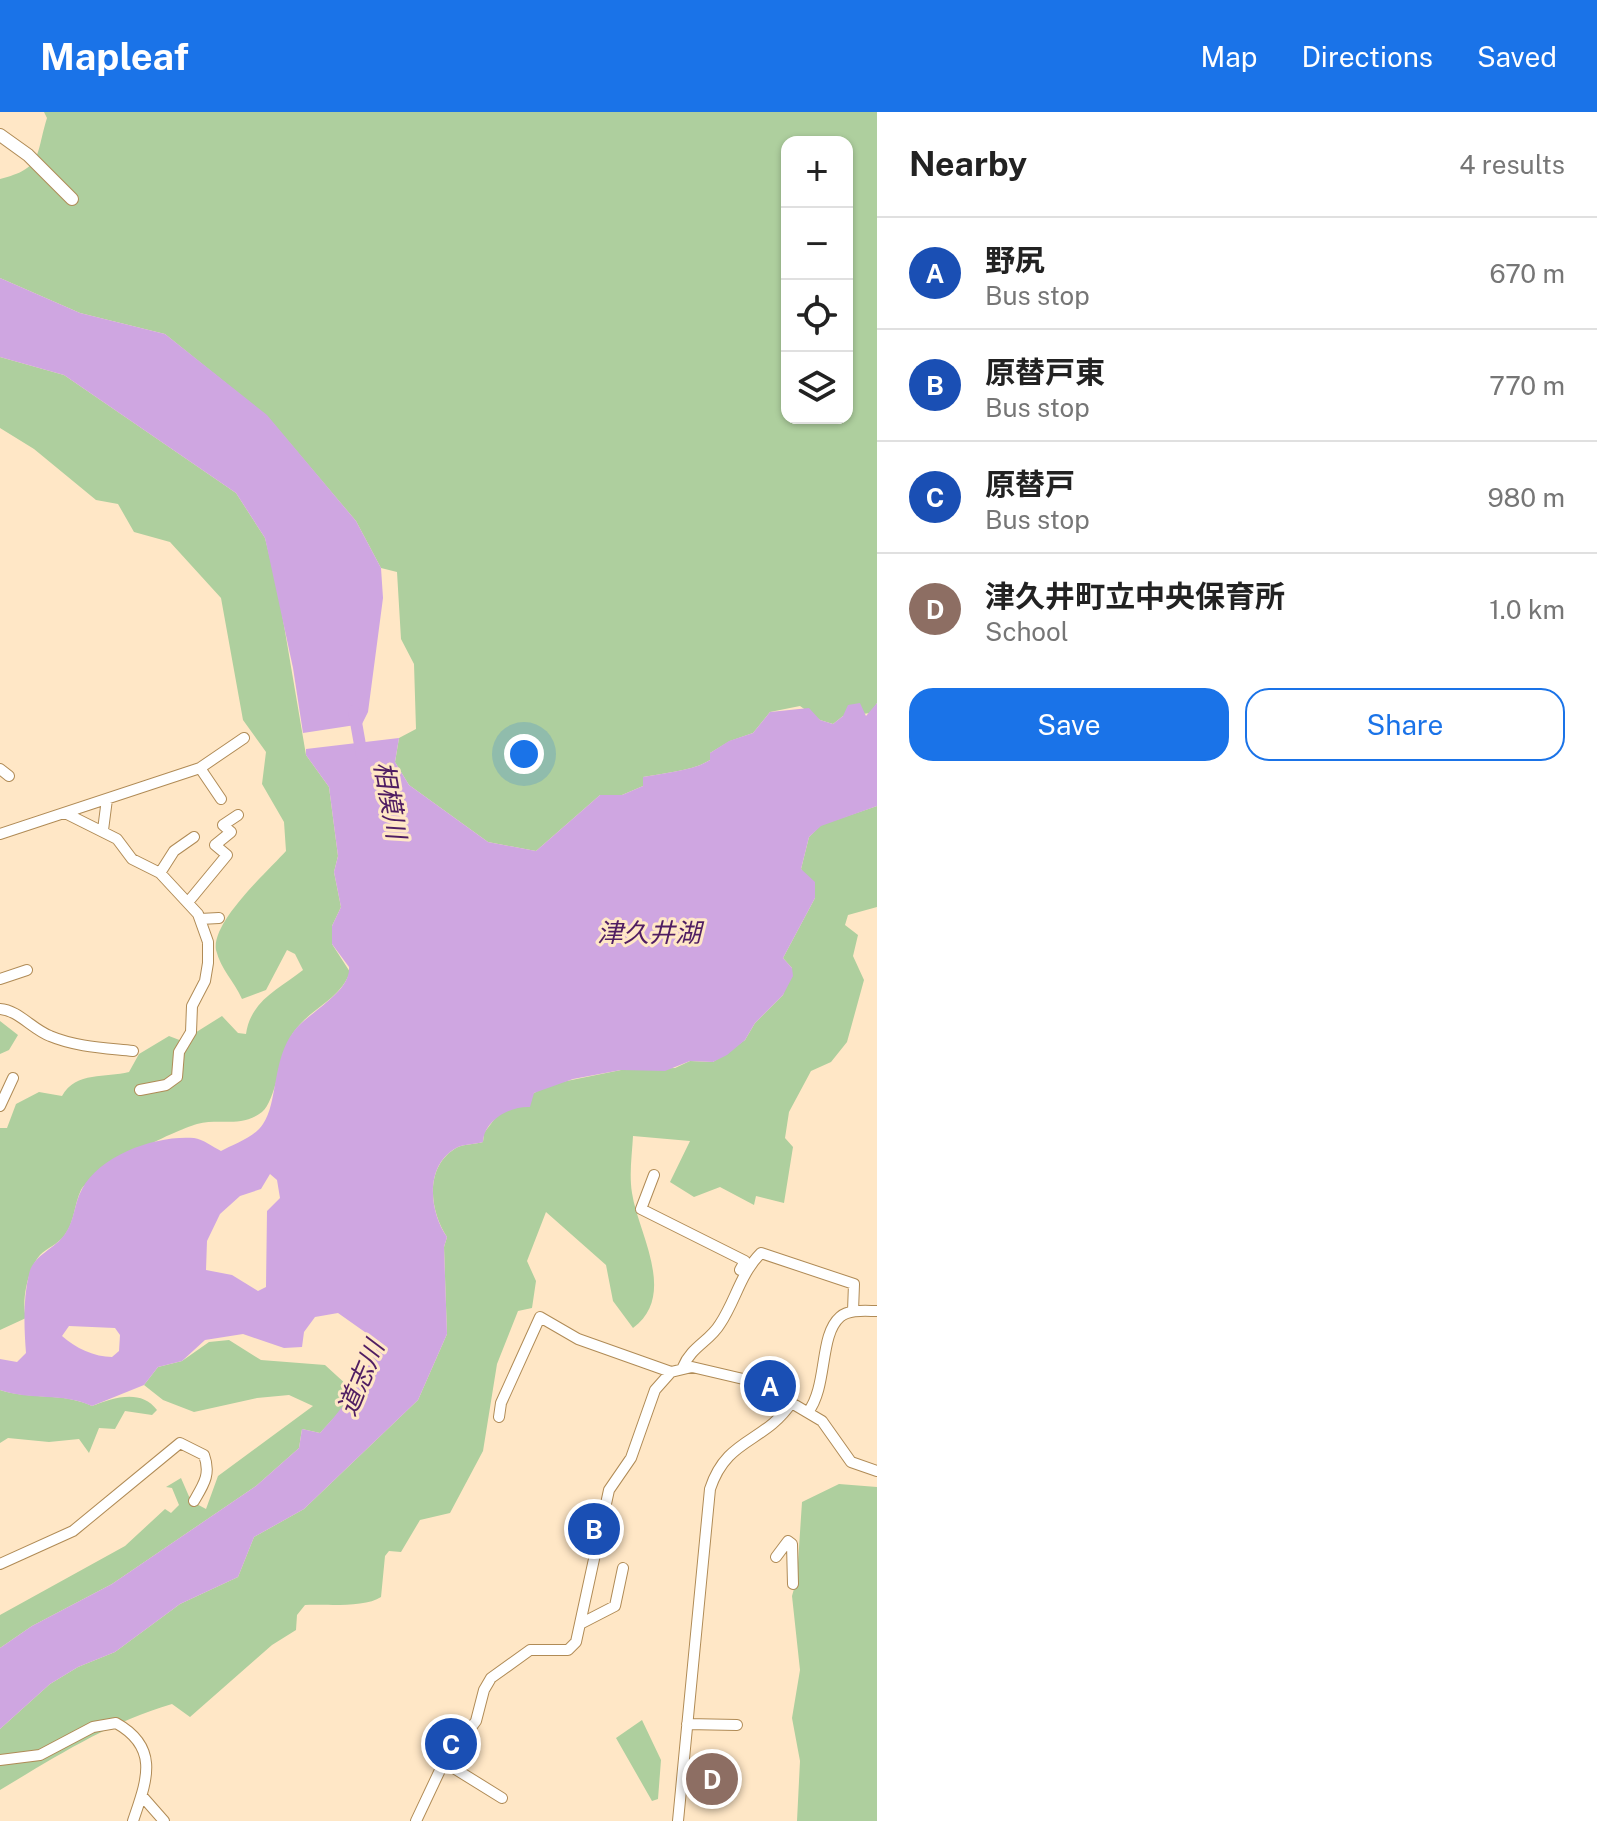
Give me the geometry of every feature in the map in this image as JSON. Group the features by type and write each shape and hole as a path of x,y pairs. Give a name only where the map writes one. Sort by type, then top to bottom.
{"main road":[{"path":"0,135 34,160 72,199"}],"street":[{"path":"0,834 200,768 244,738"},
{"path":"200,768 221,799"},
{"path":"103,830 107,799"},
{"path":"65,813 103,830 117,839 132,859 160,873 189,901 200,919 208,942 205,981 192,1006 191,1032 179,1052 177,1077 166,1085 140,1090"},
{"path":"189,901 227,855 215,845 231,832 223,825 238,815"},
{"path":"160,873 174,851 194,837"},
{"path":"200,919 219,918"},
{"path":"0,979 27,970"},
{"path":"0,1009 11,1010 37,1031 54,1038 133,1051"},
{"path":"0,1106 13,1078"},
{"path":"654,1175 641,1209 745,1261 720,1326 695,1347 683,1367"},
{"path":"737,1284 761,1253 784,1258 854,1284 853,1311"},
{"path":"808,1412 819,1398 833,1326 841,1316 853,1311 877,1311"},
{"path":"499,1417 501,1403 540,1317 578,1339 671,1372"},
{"path":"416,1821 444,1762 476,1721 484,1690 496,1672 530,1650 572,1648 582,1623 609,1490 631,1458 655,1390 671,1372 683,1367 747,1379 808,1412 829,1430 851,1462 877,1471"},
{"path":"678,1821 710,1489 725,1458 772,1428 792,1402"},
{"path":"0,1564 73,1531 180,1443 204,1455 207,1464 208,1478 194,1501"},
{"path":"776,1557 788,1541 792,1544 793,1584"},
{"path":"582,1623 615,1606 623,1568"},
{"path":"0,1760 40,1755 93,1727 116,1723 131,1734 146,1757 148,1778 133,1821"},
{"path":"687,1724 737,1725"},
{"path":"444,1762 502,1798"},
{"path":"142,1796 164,1821"}],"green space":[{"path":"44,112 877,112 877,703 871,713 843,716 833,724 820,720 800,706 770,712 753,733 730,741 710,753 710,760 703,764 643,777 643,786 622,795 600,795 536,851 488,842 409,785 395,762 399,738 416,729 414,664 401,639 397,572 381,568 356,521 267,416 165,334 80,313 0,278 0,179 24,170 31,165 38,152 47,118"},
{"path":"0,357 64,375 236,493 265,538 278,590 306,755 329,787 338,856 334,872 341,907 332,926 332,944 350,972 339,990 293,1033 271,1098 262,1112 246,1120 206,1122 186,1128 134,1152 88,1182 81,1190 68,1231 40,1255 32,1268 25,1294 26,1318 0,1330 0,1128 7,1128 16,1104 39,1092 62,1096 68,1088 83,1079 129,1072 139,1054 169,1036 182,1041 222,1016 238,1033 246,1034 260,1004 303,970 295,954 287,950 266,990 242,999 216,950 222,925 231,911 286,851 284,822 262,784 266,752 243,720 221,598 170,542 134,532 118,504 96,500 34,449 0,428"},
{"path":"877,806 877,907 848,915 845,925 858,935 853,956 864,980 847,1042 831,1062 811,1071 789,1112 785,1138 793,1147 784,1203 756,1196 754,1205 720,1187 694,1197 670,1182 690,1141 633,1136 632,1193 652,1263 654,1281 653,1299 646,1314 633,1328 613,1301 606,1265 546,1212 527,1261 536,1281 532,1308 518,1311 497,1364 483,1451 450,1513 420,1520 401,1552 389,1551 385,1556 381,1597 355,1604 305,1605 297,1615 296,1630 272,1645 190,1717 172,1704 127,1720 83,1741 0,1790 0,1729 50,1684 78,1667 115,1652 180,1604 238,1577 254,1537 304,1509 418,1400 447,1334 444,1247 447,1237 436,1214 433,1189 439,1165 447,1155 458,1147 483,1142 484,1133 496,1117 547,1085 621,1070 675,1068 690,1061 713,1062 745,1040 755,1023 783,995 792,968 783,958 815,898 801,869 809,837 821,825"},
{"path":"0,1021 18,1035 9,1050 0,1054"},
{"path":"229,1340 261,1360 325,1365 348,1386 352,1398 320,1433 302,1429 299,1448 256,1486 112,1584 32,1626 0,1648 0,1615 125,1546 165,1509 171,1513 179,1505 172,1488 166,1487 181,1478 191,1501 206,1509 218,1476 313,1406 289,1395 257,1398 194,1412 163,1400 144,1385 158,1367 182,1361 209,1342"},
{"path":"0,1390 69,1399 92,1406 117,1398 135,1397 150,1403 157,1410 152,1415 125,1411 115,1429 99,1428 89,1453 79,1439 49,1442 8,1438 0,1443"},
{"path":"839,1484 877,1487 877,1821 797,1821 800,1761 792,1718 800,1670 792,1596 797,1578 802,1502"},
{"path":"642,1720 661,1760 658,1799 652,1801 616,1738"}],"water":[{"path":"0,278 80,313 165,334 267,415 356,521 381,568 383,598 368,712 362,724 303,733 293,668 265,538 236,493 64,375 0,357"},
{"name":"津久井湖","path":"860,703 866,716 877,703 877,806 821,826 809,837 801,869 815,882 815,898 783,958 792,968 793,976 783,995 755,1023 745,1040 713,1062 690,1061 665,1071 621,1070 573,1079 534,1093 530,1107 514,1109 493,1121 484,1134 483,1142 458,1147 447,1155 439,1165 433,1189 436,1214 447,1237 444,1247 447,1334 418,1400 304,1509 254,1537 238,1577 180,1604 115,1652 78,1667 50,1684 0,1729 0,1648 32,1626 112,1584 256,1486 299,1448 302,1429 320,1433 330,1422 361,1379 379,1342 338,1313 315,1317 304,1332 302,1347 284,1348 243,1334 205,1340 182,1361 158,1367 144,1385 92,1406 69,1399 0,1390 0,1359 17,1362 26,1353 25,1303 31,1267 65,1234 79,1194 91,1177 116,1157 147,1144 194,1138 221,1151 255,1133 268,1115 278,1067 287,1042 301,1024 336,993 348,976 349,967 332,944 332,926 341,907 334,872 338,856 329,787 306,755 306,749 399,738 395,762 409,785 488,842 536,851 600,795 622,795 643,786 643,777 703,764 710,760 710,753 729,741 753,733 770,712 809,708 820,720 833,724 843,716 848,705","holes":["270,1174 277,1180 280,1198 267,1211 266,1287 258,1291 232,1275 206,1270 207,1241 220,1214 240,1196 261,1189","69,1326 115,1328 120,1335 119,1351 112,1357 106,1357 79,1348 62,1336"]}],"waterway":[{"name":"相模川","path":"354,711 362,756"}],"place":[{"name":"野尻","path":"770,1386"},
{"name":"原替戸東","path":"594,1529"},
{"name":"原替戸","path":"451,1744"},
{"name":"津久井町立中央保育所","path":"712,1779"}],"water label":[{"name":"道志川","path":"361,1378"}]}
